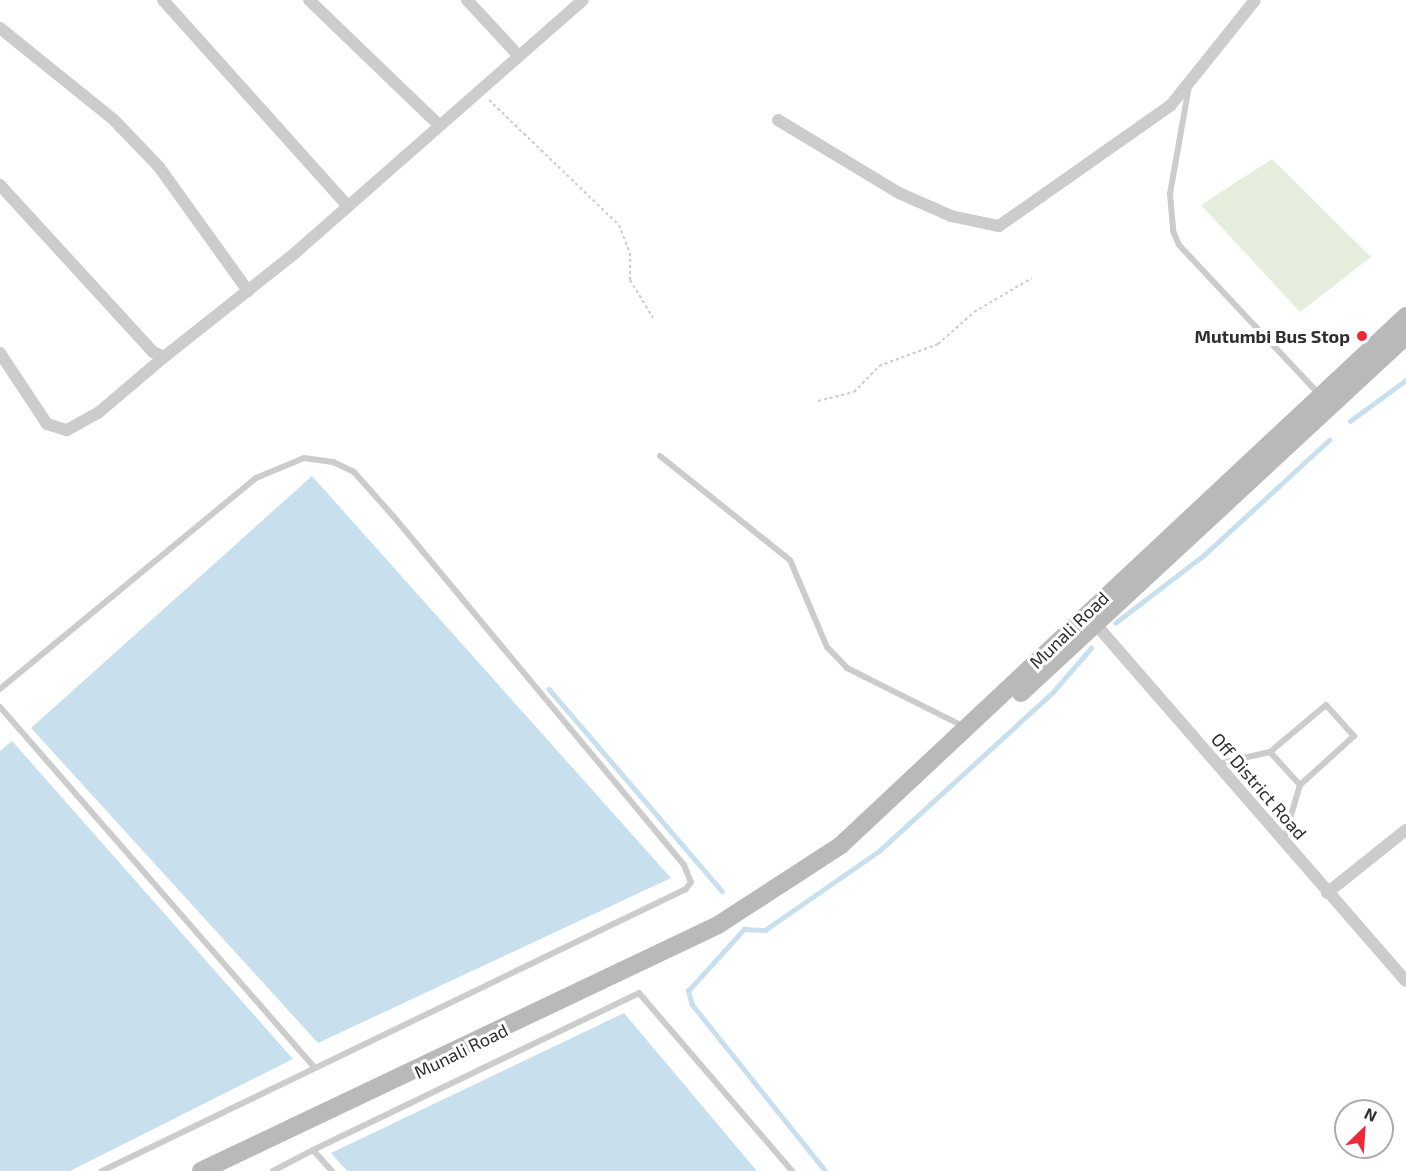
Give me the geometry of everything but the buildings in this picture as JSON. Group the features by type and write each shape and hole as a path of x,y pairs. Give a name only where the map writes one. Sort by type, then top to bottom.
{"main road":[{"name":"Munali Road","path":"1326,402 1406,316"},
{"name":"Munali Road","path":"201,1171 440,1062 718,925 841,845 1326,402 1406,336"},
{"name":"Munali Road","path":"718,925 733,925 847,853 1091,618"}],"street":[{"path":"163,0 348,206"},
{"path":"309,0 439,125"},
{"path":"467,0 518,55"},
{"path":"0,353 47,424 67,430 99,413 348,206 583,0"},
{"path":"778,120 899,193 992,227 1009,222 1102,159 1190,86 1255,0"},
{"path":"0,28 114,120 159,167 248,291"},
{"path":"0,185 153,352 164,357"},
{"name":"Off District Road","path":"1091,618 1327,893 1406,981"},
{"path":"1327,893 1406,830"}],"lane":[{"path":"1190,86 1170,194 1176,238 1326,402"},
{"path":"660,456 790,560 823,638 847,668 968,728"},
{"path":"0,689 256,478 304,458 333,462 354,472 394,517 684,865 691,882 686,889 313,1066 102,1171"},
{"path":"1216,764 1270,752 1326,705 1354,736 1300,785 1283,842"},
{"path":"0,707 313,1066"},
{"path":"1270,752 1300,785"},
{"path":"273,1171 639,993 792,1171"},
{"path":"313,1150 332,1171"}],"path":[{"path":"478,90 619,225 630,253 630,280 653,318"},
{"path":"818,401 854,392 879,366 938,344 974,312 1032,279"}],"green space":[{"path":"1272,159 1371,257 1300,312 1201,205"}],"water":[{"path":"312,476 671,878 318,1043 31,728"},
{"path":"12,741 293,1059 70,1171 0,1171 0,751"},
{"path":"624,1013 757,1171 347,1171 331,1153"}],"waterway":[{"path":"1350,421 1406,380"},
{"path":"1115,623 1204,555 1329,440"},
{"path":"825,1171 692,1005 688,991 744,929 765,930 879,851 1053,692 1091,648"},
{"path":"549,689 722,891"}],"place":[{"name":"Mutumbi Bus Stop","path":"1362,336"}]}
